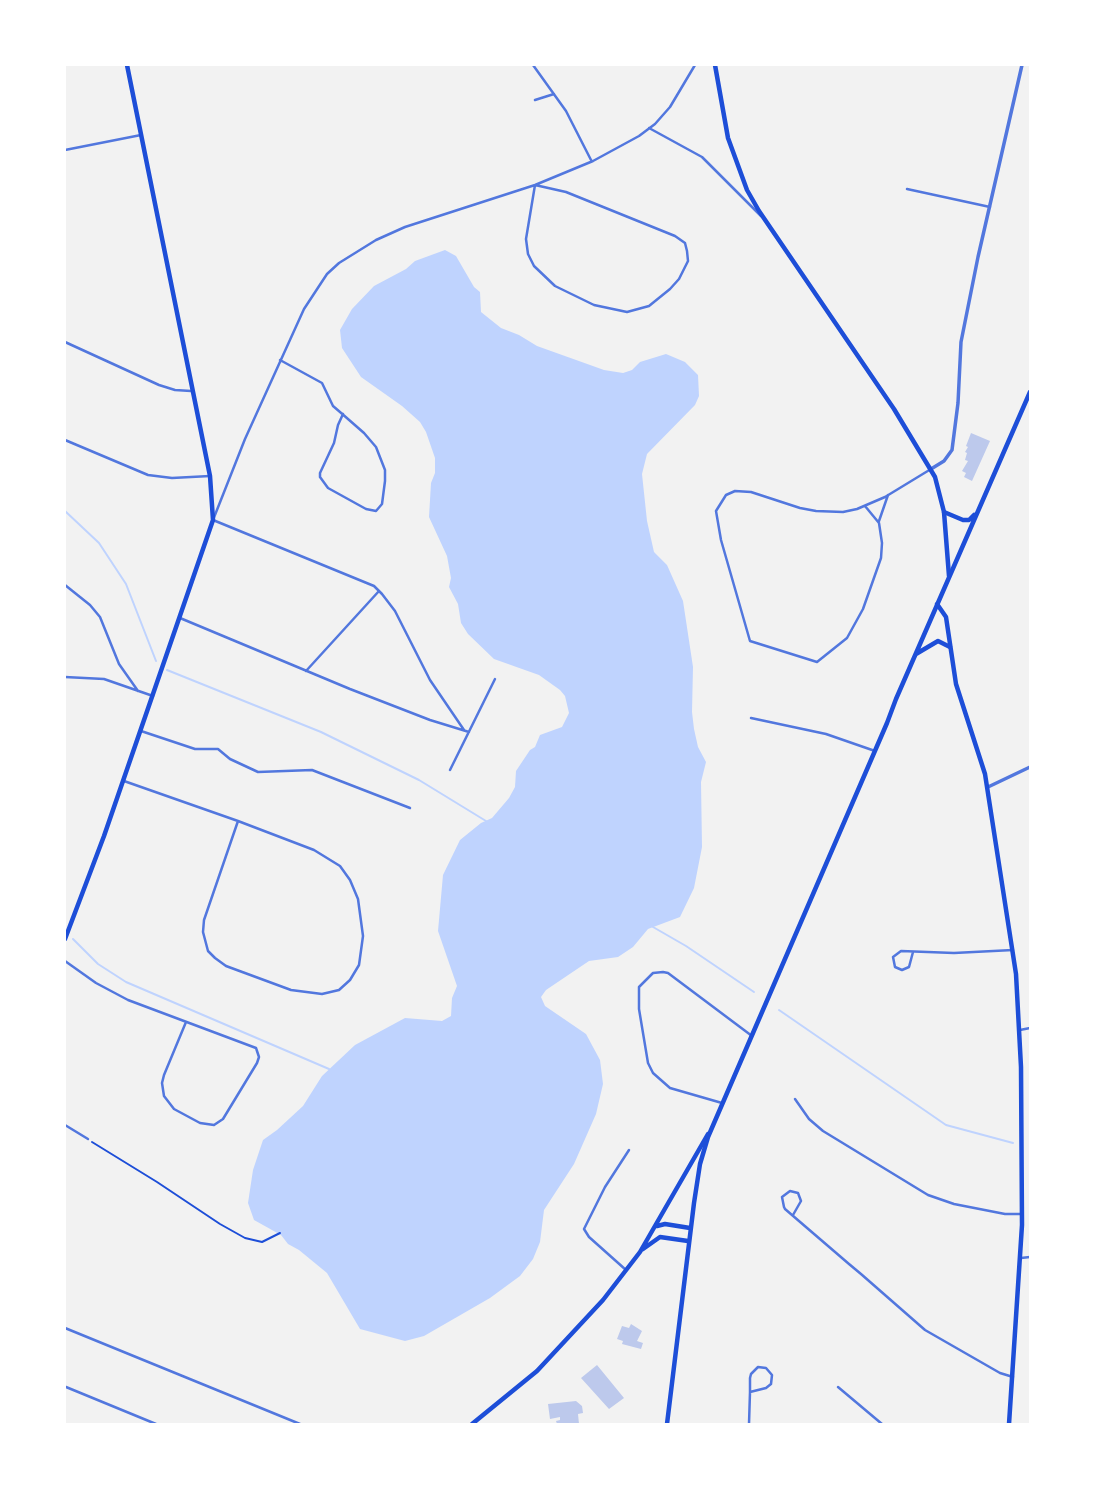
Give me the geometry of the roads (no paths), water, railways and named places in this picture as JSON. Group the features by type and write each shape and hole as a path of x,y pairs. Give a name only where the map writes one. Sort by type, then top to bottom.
{"main road":[{"path":"65,939 124,781 213,520 210,476 127,65"},
{"path":"715,65 728,138 747,190 894,410 935,477 944,512 949,576"},
{"path":"667,1424 688,1241 700,1164 715,1121 1030,392"},
{"path":"944,512 957,519 969,520 981,505"},
{"path":"937,604 946,617 956,684 981,756 988,787 1013,950 1020,1030 1022,1214 1009,1424"},
{"path":"915,655 939,641 950,647"},
{"path":"472,1424 548,1360 579,1328 626,1270 655,1227 715,1121"},
{"path":"655,1227 665,1224 690,1228"},
{"path":"640,1252 660,1237 688,1241"}],"street":[{"path":"533,65 566,111 592,162"},
{"path":"464,730 430,680 395,611 379,591 368,582 213,520 244,439 280,360 313,293 327,274 354,252 405,227 536,185 592,162 649,128 675,101 695,65"},
{"path":"864,506 878,523 882,544 881,558 863,609 847,638 817,662 750,641 721,540 716,511 726,495 735,491 751,492 816,512 843,512 888,495 944,461 952,450 961,342 1022,65"},
{"path":"536,100 554,94"},
{"path":"649,128 694,151 769,226"},
{"path":"65,150 142,135"},
{"path":"536,185 566,192 675,236 685,243 688,261 679,279 649,306 627,312 594,305 555,286 534,267 527,246 529,213 536,185"},
{"path":"907,189 989,207"},
{"path":"65,342 159,385 175,390 193,391"},
{"path":"280,360 322,383 333,406 364,433 376,447 385,470 383,504 376,511 337,494 322,482 320,473 334,443 342,414"},
{"path":"65,440 148,475 172,478 210,476"},
{"path":"878,523 888,495"},
{"path":"65,584 100,617 119,664 138,691"},
{"path":"306,671 379,591"},
{"path":"180,618 430,720 470,732"},
{"path":"65,677 104,680 153,696"},
{"path":"450,771 495,679"},
{"path":"751,718 826,734 875,751"},
{"path":"141,731 183,747 218,749 230,759 258,772 312,770 410,808"},
{"path":"988,787 1030,767"},
{"path":"124,781 238,821 333,860 345,873 358,899 363,936 359,965 351,980 339,990 322,995 291,990 226,966 208,951 203,932 204,920 238,821"},
{"path":"913,952 909,967 902,970 895,967 893,961 896,953 901,951 970,953 1013,950"},
{"path":"65,961 109,991 258,1050 257,1063 247,1082 223,1119 214,1125 200,1123 174,1109 163,1090 164,1075 186,1022"},
{"path":"722,1103 670,1088 653,1073 648,1063 639,1009 639,987 653,974 668,973 751,1036"},
{"path":"1020,1030 1030,1028"},
{"path":"795,1099 809,1119 823,1130 928,1195 1005,1214 1022,1214"},
{"path":"65,1125 88,1139"},
{"path":"626,1270 589,1237 584,1229 605,1186 629,1150"},
{"path":"793,1215 801,1205 801,1199 796,1192 790,1191 783,1195 784,1207 793,1215 925,1330 1000,1373 1013,1377"},
{"path":"1021,1258 1030,1257"},
{"path":"65,1328 300,1424"},
{"path":"749,1424 750,1392 752,1371 758,1367 766,1368 772,1377 769,1385 750,1392"},
{"path":"66,1387 156,1424"},
{"path":"838,1387 882,1424"}],"water":[{"path":"445,250 456,256 474,287 480,292 481,312 501,328 537,346 604,370 623,373 632,370 640,362 666,354 685,362 698,375 699,396 695,405 647,454 642,474 647,521 654,552 667,565 683,601 693,667 694,729 698,747 706,762 701,782 702,847 694,888 680,917 648,929 633,947 618,957 589,961 546,990 541,997 545,1006 586,1034 600,1060 603,1084 596,1114 574,1164 544,1210 540,1242 533,1259 520,1276 490,1298 424,1336 405,1341 360,1329 327,1273 288,1244 281,1235 254,1220 248,1203 253,1170 263,1140 303,1106 322,1076 355,1045 405,1018 442,1021 451,1016 452,998 457,986 438,931 443,875 460,840 481,823 492,818 509,798 515,787 516,771 535,747 540,735 562,727 569,713 565,696 560,690 539,675 494,659 468,634 461,623 458,604 449,587 451,578 447,556 429,517 435,458 426,432 420,422 402,406 361,377 342,348 340,330 352,309 374,286 406,269 415,261"}],"waterway":[{"path":"65,511 99,543 126,584 156,661"},
{"path":"167,670 321,732 419,780 486,821"},
{"path":"653,927 754,992"},
{"path":"73,939 98,964 126,982 329,1069"},
{"path":"779,1010 946,1125 1013,1143"}]}
